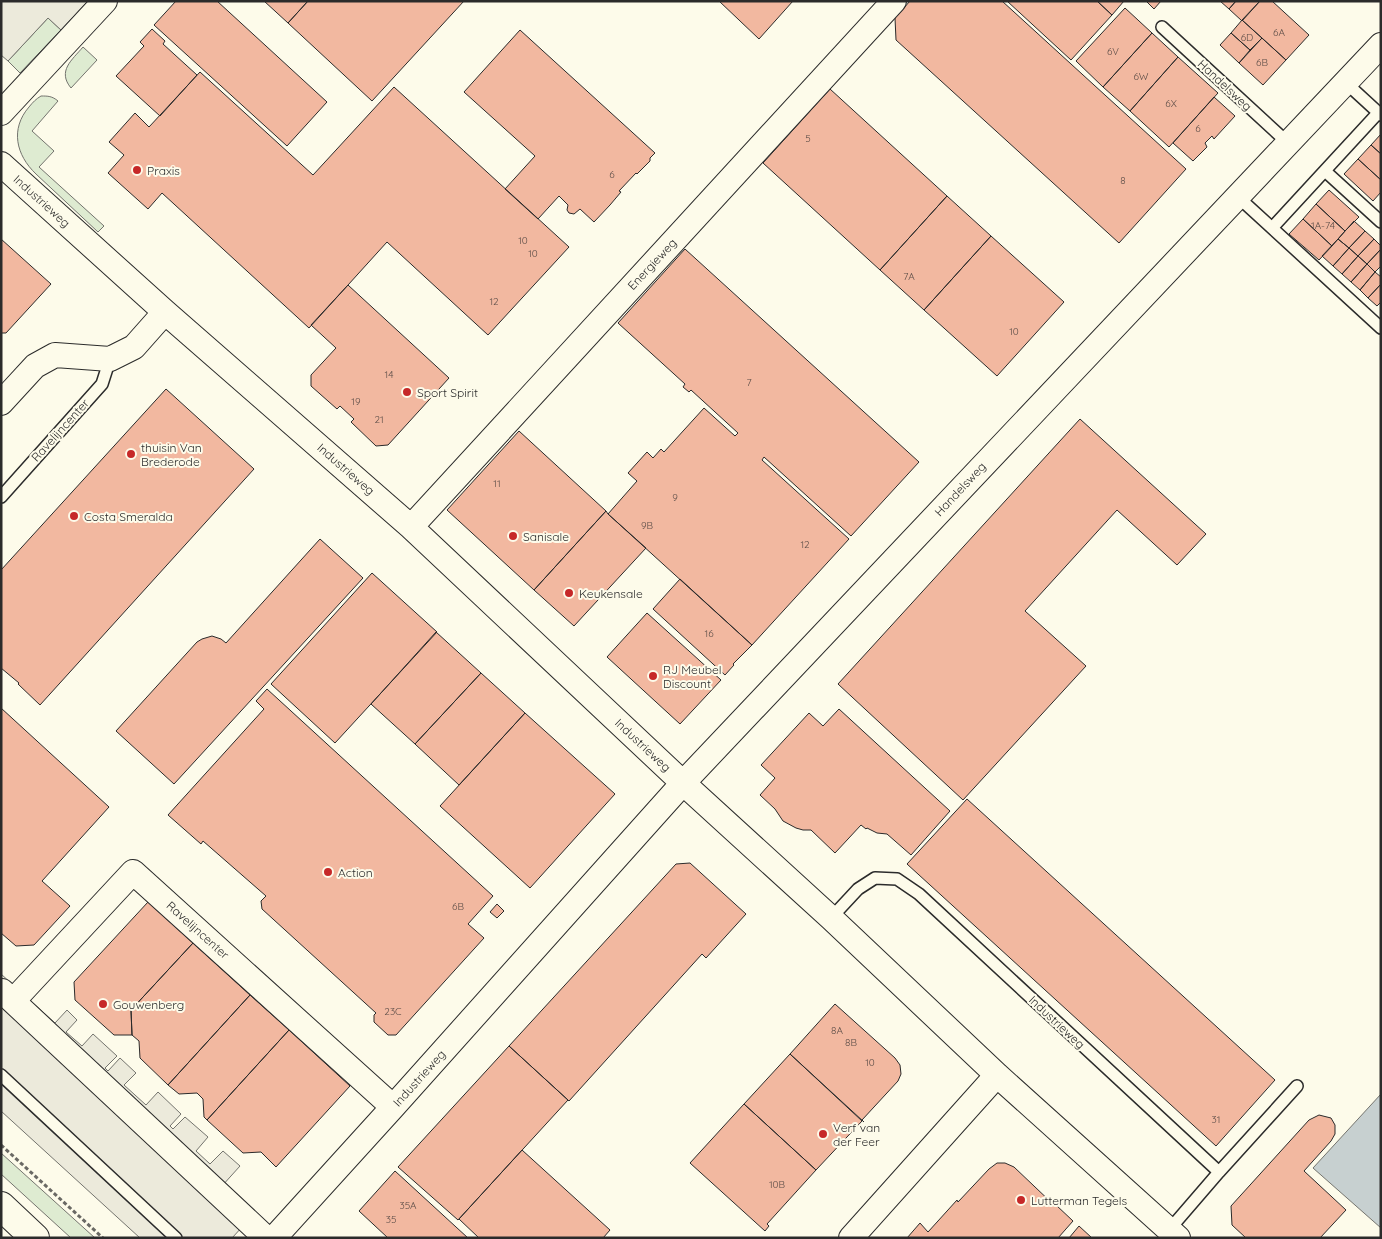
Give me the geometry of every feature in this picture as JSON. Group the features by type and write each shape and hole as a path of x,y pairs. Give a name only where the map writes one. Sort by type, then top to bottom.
{"main road":[{"path":"1,1206 35,1238"}],"street":[{"path":"1,113 105,1"},
{"name":"Energieweg","path":"411,527 894,1"},
{"name":"Handelsweg","path":"683,782 1381,44"},
{"name":"Industrieweg","path":"1,164 165,312 411,527 997,1075 1174,1234"},
{"path":"1,403 35,366 55,355 110,359 134,347 165,312"},
{"name":"Industrieweg","path":"274,1238 394,1108 683,782"},
{"name":"Ravelijncenter","path":"266,1238 7,999 133,872 394,1108"},
{"path":"851,1238 997,1075"}],"lane":[{"name":"Handelsweg","path":"1162,27 1288,143"},
{"path":"1272,228 1379,114 1345,82"},
{"path":"1325,171 1381,222"},
{"path":"1237,196 1381,328"},
{"name":"Ravelijncenter","path":"1,496 102,384 110,359"},
{"name":"Industrieweg","path":"831,918 858,889 875,878 896,879 919,894 1219,1172 1174,1234"},
{"path":"1,1074 176,1238"},
{"path":"1219,1172 1297,1086"}],"path":[{"path":"1,1145 103,1238"}],"green space":[{"path":"48,18 61,30 20,73 8,61"},
{"path":"83,47 97,60 71,88 65,76 66,71 71,61"},
{"path":"41,96 54,98 58,101 32,131 54,151 39,167 104,226 98,232 29,167 20,150 18,142 19,124 29,107"},
{"path":"1,1153 95,1238 71,1238 1,1174"}],"shaded area":[{"path":"1,1 88,1 61,30 48,18 8,61 1,55"},
{"path":"1,974 55,1023 67,1010 77,1020 66,1032 82,1046 93,1034 117,1056 105,1068 108,1071 120,1058 136,1073 124,1085 146,1105 158,1092 181,1114 170,1126 173,1129 185,1117 208,1137 196,1151 210,1164 223,1151 240,1166 212,1197 243,1226 232,1238 140,1238 1,1111"},
{"path":"1381,1094 1381,1228 1313,1168"}],"building":[{"path":"176,1 217,1 327,102 287,146 154,25"},
{"path":"264,1 308,1 288,23"},
{"path":"308,1 464,1 372,101 288,23"},
{"path":"719,1 793,1 759,39"},
{"path":"910,1 1002,1 1186,169 1119,243 896,40 895,18"},
{"path":"1007,1 1097,1 1112,15 1071,60"},
{"path":"1097,1 1124,1 1112,15"},
{"path":"1146,1 1161,1 1154,9"},
{"path":"1220,1 1236,1 1229,9"},
{"path":"1236,1 1260,1 1242,21 1229,9"},
{"path":"1260,1 1272,1 1309,35 1286,60 1242,20"},
{"path":"1125,8 1152,33 1103,87 1076,61"},
{"path":"1242,20 1262,38 1250,50 1231,33"},
{"path":"152,29 165,41 163,44 197,75 160,116 116,76 144,46 140,42"},
{"path":"520,30 655,153 650,158 650,161 619,191 621,192 594,222 580,209 574,214 569,213 567,210 568,205 559,196 538,219 505,189 535,156 464,92"},
{"path":"1152,33 1178,57 1130,111 1103,87"},
{"path":"1231,33 1250,50 1239,63 1220,45"},
{"path":"1262,38 1286,60 1263,85 1239,63"},
{"path":"1178,57 1218,93 1169,147 1130,111"},
{"path":"200,72 313,175 394,87 569,247 488,335 387,242 309,328 162,193 148,209 108,173 124,155 109,142 135,113 149,127"},
{"path":"830,89 947,196 880,270 763,163"},
{"path":"1214,97 1235,116 1214,139 1212,136 1205,143 1207,147 1193,161 1173,143"},
{"path":"1381,134 1381,154 1371,145"},
{"path":"1371,145 1381,154 1381,180 1358,159"},
{"path":"1358,159 1381,180 1381,192 1373,201 1344,174"},
{"path":"1329,190 1359,217 1345,231 1316,204"},
{"path":"947,196 991,236 924,310 880,270"},
{"path":"1316,204 1345,231 1332,246 1303,219"},
{"path":"1303,219 1332,246 1319,260 1289,234"},
{"path":"1354,221 1365,231 1349,248 1338,239"},
{"path":"1365,231 1374,239 1358,256 1349,248"},
{"path":"991,236 1064,302 997,376 924,310"},
{"path":"1,239 51,284 6,333 1,333"},
{"path":"1338,239 1349,248 1333,266 1322,256"},
{"path":"1374,239 1381,246 1381,249 1367,264 1358,256"},
{"path":"1349,248 1358,256 1342,274 1333,266"},
{"path":"685,249 919,462 851,536 764,457 762,460 849,539 752,645 608,514 637,481 628,473 647,452 653,458 661,449 664,452 704,408 735,436 738,433 691,390 689,392 683,387 685,384 618,323"},
{"path":"1381,249 1381,266 1375,272 1367,264"},
{"path":"1358,256 1367,264 1351,282 1342,274"},
{"path":"1367,264 1375,272 1360,290 1351,282"},
{"path":"1375,272 1381,277 1381,284 1368,298 1360,290"},
{"path":"1381,284 1381,302 1377,306 1368,298"},
{"path":"348,285 449,378 388,445 376,446 351,422 354,419 340,406 337,409 311,386 311,375 336,348 311,325"},
{"path":"166,389 254,469 40,705 19,683 1,668 1,570"},
{"path":"1080,419 1206,534 1177,565 1117,510 1025,611 1086,666 963,800 838,684"},
{"path":"519,431 606,511 534,590 447,510"},
{"path":"606,511 646,548 574,626 534,590"},
{"path":"320,539 363,578 174,784 116,731 197,642 212,636 226,643"},
{"path":"372,573 437,632 335,743 271,684"},
{"path":"680,579 752,645 725,675 653,609"},
{"path":"647,613 721,680 680,724 607,657"},
{"path":"436,632 481,673 415,744 371,704"},
{"path":"481,673 525,713 459,785 415,744"},
{"path":"267,689 493,896 468,924 484,938 396,1035 388,1035 374,1022 374,1015 376,1013 262,909 261,901 266,896 203,841 201,844 168,815 264,709 256,701"},
{"path":"1,708 109,807 42,881 70,906 34,945 16,946 1,933"},
{"path":"839,709 950,811 911,855 887,834 877,833 861,825 835,853 811,830 796,828 783,821 775,809 760,795 775,778 761,765 809,713 823,726"},
{"path":"525,713 615,794 530,888 440,806"},
{"path":"967,799 1275,1080 1216,1146 907,864"},
{"path":"690,863 746,914 706,958 702,954 569,1101 509,1046 676,864"},
{"path":"148,902 193,943 131,1010 132,1035 114,1035 75,1000 74,982"},
{"path":"497,904 504,911 497,918 490,912"},
{"path":"193,943 250,995 168,1085 140,1058 139,1041 132,1035 131,1010"},
{"path":"250,995 289,1030 207,1120 204,1117 203,1099 197,1093 179,1094 168,1085"},
{"path":"835,1004 895,1058 900,1065 901,1074 898,1081 862,1120 864,1122 790,1054"},
{"path":"289,1030 350,1086 276,1167 261,1152 243,1153 207,1120"},
{"path":"509,1046 568,1100 458,1220 398,1167"},
{"path":"790,1054 862,1121 816,1170 744,1104"},
{"path":"744,1104 816,1170 767,1224 769,1226 765,1231 690,1163"},
{"path":"1319,1115 1331,1118 1335,1125 1335,1134 1304,1171 1346,1210 1320,1238 1246,1238 1232,1225 1231,1206 1309,1120"},
{"path":"522,1150 610,1230 603,1238 479,1238 459,1219"},
{"path":"997,1163 1005,1163 1014,1167 1073,1221 1058,1238 907,1238 920,1223 928,1232 957,1200 958,1202"},
{"path":"395,1171 468,1238 388,1238 359,1211"},
{"path":"1079,1226 1092,1238 1069,1238"}],"place":[{"name":"Praxis","path":"137,170"},
{"name":"Sport Spirit","path":"407,392"},
{"name":"thuisin Van Brederode","path":"131,454"},
{"name":"Costa Smeralda","path":"74,516"},
{"name":"Sanisale","path":"513,536"},
{"name":"Keukensale","path":"569,593"},
{"name":"RJ Meubel Discount","path":"653,676"},
{"name":"Action","path":"328,872"},
{"name":"Gouwenberg","path":"103,1004"},
{"name":"Verf van der Feer","path":"823,1134"},
{"name":"Lutterman Tegels","path":"1021,1200"}]}
